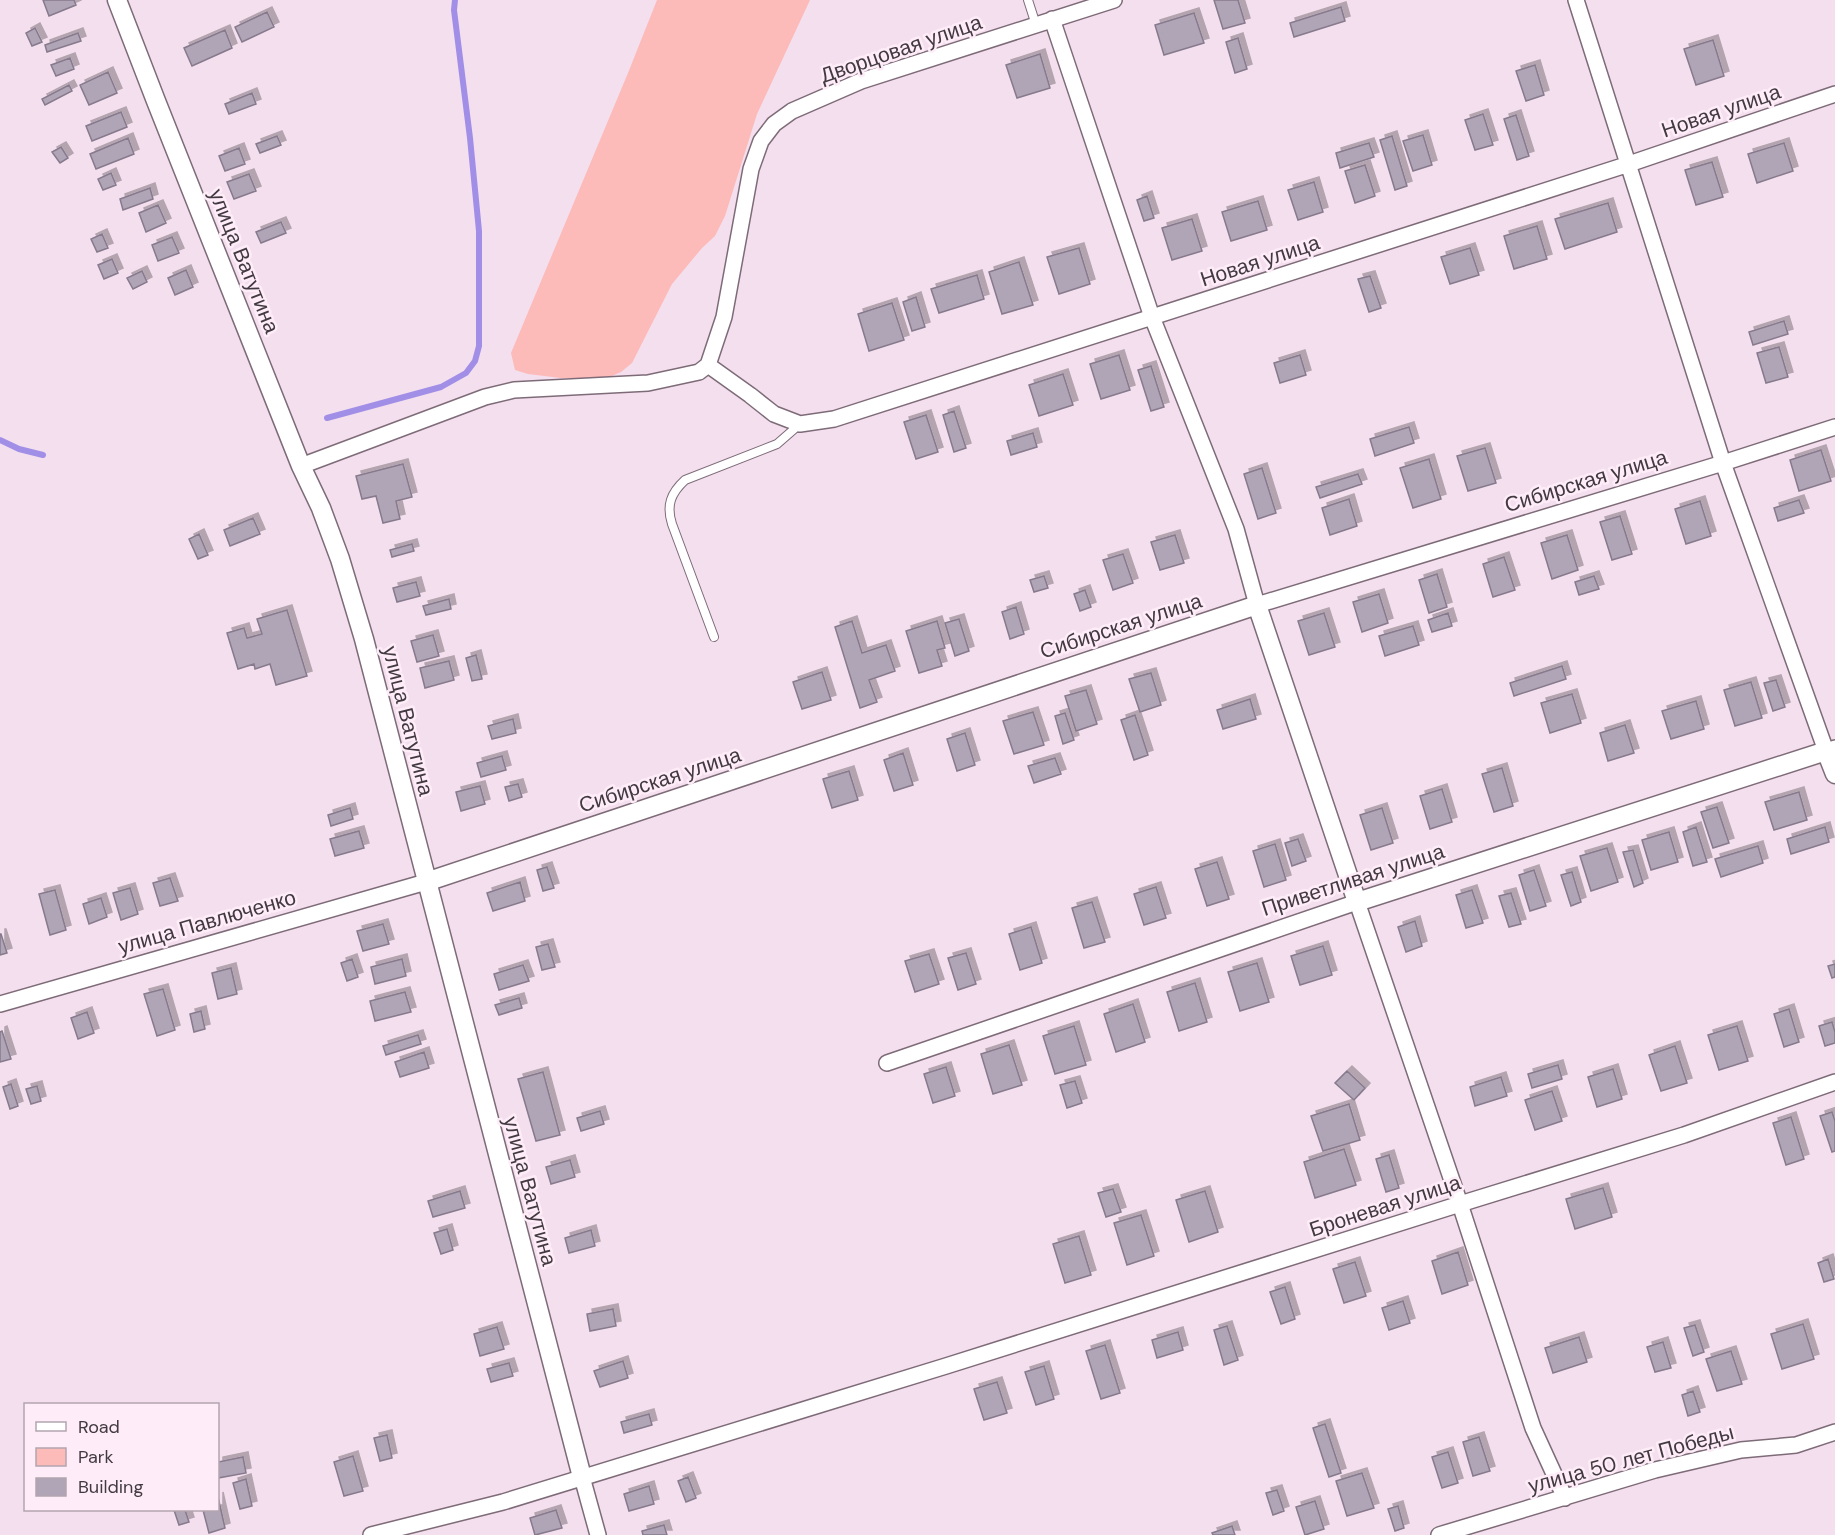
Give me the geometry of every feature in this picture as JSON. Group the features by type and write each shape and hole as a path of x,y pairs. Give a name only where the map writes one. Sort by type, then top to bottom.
{"street":[{"name":"улица Ватутина","path":"117,0 340,559 364,639 598,1535"},
{"name":"Дворцовая улица","path":"708,365 724,317 752,170 761,141 774,124 792,111 861,81 1114,0"},
{"path":"1576,0 1723,463 1831,749 1835,774"},
{"path":"1052,19 1152,317 1236,529 1257,605 1460,1204 1533,1428 1565,1498"},
{"name":"Новая улица","path":"800,424 834,419 1629,165 1835,94"},
{"path":"301,466 485,397 514,390 648,383 699,372 708,365 774,414 800,424"},
{"name":"Сибирская улица","path":"426,882 1257,605 1835,427"},
{"name":"Приветливая улица","path":"887,1063 1357,902 1831,749"},
{"name":"улица Павлюченко","path":"0,1004 426,882"},
{"name":"Броневая улица","path":"582,1477 946,1366 1684,1135 1835,1082"},
{"name":"улица 50 лет Победы","path":"1439,1535 1655,1470 1741,1450 1796,1445 1835,1432"},
{"path":"371,1535 503,1502 582,1477"}],"lane":[{"path":"1028,0 1035,25"},
{"path":"714,637 668,513 670,499 675,489 685,480 777,444 800,424"}],"green space":[{"path":"657,0 810,0 757,114 725,216 715,236 672,284 632,363 621,372 607,378 561,378 515,370 511,353"}],"building":[{"path":"43,0 74,0 76,5 49,16"},
{"path":"1214,0 1238,0 1245,23 1223,29"},
{"path":"1341,7 1345,21 1294,37 1290,23"},
{"path":"267,12 274,27 242,42 235,27"},
{"path":"1194,13 1204,43 1164,55 1155,25"},
{"path":"35,28 42,42 32,46 26,33"},
{"path":"225,30 232,48 192,66 184,48"},
{"path":"78,33 81,41 47,52 45,45"},
{"path":"1238,38 1247,69 1235,73 1226,42"},
{"path":"1713,40 1724,76 1696,85 1684,49"},
{"path":"1040,54 1050,88 1017,98 1006,65"},
{"path":"70,58 74,69 56,76 51,65"},
{"path":"1535,65 1544,95 1526,101 1516,71"},
{"path":"108,72 117,93 89,105 80,85"},
{"path":"69,85 72,91 45,105 42,99"},
{"path":"252,93 256,104 229,114 225,104"},
{"path":"121,112 127,127 92,141 86,126"},
{"path":"1483,114 1493,145 1475,150 1465,120"},
{"path":"1516,115 1529,156 1517,160 1504,119"},
{"path":"1423,135 1432,165 1413,171 1403,141"},
{"path":"277,136 281,145 260,153 256,144"},
{"path":"1392,136 1407,186 1395,190 1380,140"},
{"path":"128,138 134,154 96,169 90,154"},
{"path":"1369,143 1374,157 1340,168 1336,153"},
{"path":"1784,143 1793,171 1757,183 1748,154"},
{"path":"61,147 68,158 60,163 52,152"},
{"path":"239,148 245,164 225,171 219,156"},
{"path":"1712,162 1723,197 1696,205 1685,170"},
{"path":"1365,165 1375,196 1355,203 1345,171"},
{"path":"111,173 116,185 103,190 98,179"},
{"path":"249,174 256,191 234,199 227,182"},
{"path":"1314,182 1323,212 1298,220 1288,190"},
{"path":"150,188 153,199 123,210 120,199"},
{"path":"1147,196 1154,218 1144,221 1137,200"},
{"path":"1258,201 1267,230 1231,241 1222,212"},
{"path":"1608,203 1617,232 1565,249 1555,219"},
{"path":"158,205 166,223 146,232 139,213"},
{"path":"1192,219 1202,251 1172,260 1162,228"},
{"path":"281,222 286,233 261,243 256,232"},
{"path":"1537,226 1547,259 1514,269 1504,236"},
{"path":"102,234 108,248 97,252 91,239"},
{"path":"172,237 179,253 158,261 152,245"},
{"path":"1079,248 1090,284 1059,294 1047,257"},
{"path":"1470,248 1479,275 1450,284 1441,257"},
{"path":"112,259 118,273 104,279 98,265"},
{"path":"1019,262 1033,305 1002,314 989,272"},
{"path":"186,270 193,287 175,295 168,278"},
{"path":"142,271 147,282 133,289 127,278"},
{"path":"977,275 984,299 939,313 931,289"},
{"path":"1370,276 1381,308 1369,312 1358,279"},
{"path":"916,297 925,327 912,331 903,302"},
{"path":"892,303 904,340 869,351 858,314"},
{"path":"1784,321 1788,334 1753,345 1749,332"},
{"path":"1779,347 1788,377 1766,383 1757,353"},
{"path":"1119,355 1130,390 1101,399 1090,364"},
{"path":"1300,355 1306,375 1280,383 1274,363"},
{"path":"1151,366 1164,407 1151,411 1138,370"},
{"path":"1063,374 1073,405 1039,416 1029,385"},
{"path":"954,411 966,448 954,452 943,415"},
{"path":"926,415 938,452 916,459 904,422"},
{"path":"1409,427 1414,443 1375,456 1370,439"},
{"path":"1033,433 1037,447 1011,455 1007,441"},
{"path":"1485,448 1496,483 1468,491 1457,456"},
{"path":"1821,450 1831,481 1799,491 1790,460"},
{"path":"1429,459 1441,499 1413,508 1400,468"},
{"path":"403,464 412,497 396,501 400,519 383,523 376,496 362,499 356,476"},
{"path":"1262,468 1276,513 1258,519 1244,474"},
{"path":"1358,474 1362,484 1320,498 1316,487"},
{"path":"1349,499 1357,526 1330,535 1322,508"},
{"path":"1799,500 1804,513 1778,521 1774,508"},
{"path":"1700,501 1711,536 1686,544 1675,509"},
{"path":"1620,516 1632,554 1612,560 1600,522"},
{"path":"253,518 260,534 230,546 224,530"},
{"path":"199,534 208,555 198,559 189,539"},
{"path":"1175,535 1184,563 1160,570 1151,542"},
{"path":"1567,535 1578,570 1552,579 1541,543"},
{"path":"412,544 414,551 392,557 390,550"},
{"path":"1123,554 1133,583 1113,590 1103,560"},
{"path":"1504,557 1515,590 1493,597 1483,564"},
{"path":"1437,574 1447,607 1429,613 1419,580"},
{"path":"1044,576 1048,588 1034,592 1030,580"},
{"path":"1594,576 1599,589 1579,595 1575,582"},
{"path":"416,582 420,596 397,602 393,588"},
{"path":"1085,590 1091,607 1080,611 1074,594"},
{"path":"1379,594 1388,623 1362,632 1353,602"},
{"path":"449,599 451,609 426,615 423,606"},
{"path":"1016,607 1024,634 1010,639 1002,612"},
{"path":"287,610 307,676 276,685 270,664 255,669 254,664 238,669 227,633 244,628 247,638 262,634 257,619"},
{"path":"1324,613 1335,647 1309,655 1298,621"},
{"path":"1448,613 1452,626 1432,632 1428,620"},
{"path":"959,619 969,651 955,656 945,623"},
{"path":"852,621 862,653 886,645 895,671 869,680 877,702 860,708 835,627"},
{"path":"937,621 945,648 937,650 942,666 919,673 906,631"},
{"path":"1413,626 1419,645 1385,656 1379,636"},
{"path":"433,635 439,656 417,662 411,641"},
{"path":"476,655 482,679 472,681 466,658"},
{"path":"449,661 454,680 425,688 420,668"},
{"path":"1562,666 1566,679 1514,696 1510,683"},
{"path":"822,672 831,700 802,709 793,682"},
{"path":"1151,673 1161,705 1140,712 1129,679"},
{"path":"1776,680 1785,707 1773,711 1764,683"},
{"path":"1751,682 1762,718 1735,726 1724,690"},
{"path":"1086,690 1097,724 1076,731 1065,696"},
{"path":"1572,694 1581,723 1550,733 1541,703"},
{"path":"1250,699 1256,719 1223,729 1217,710"},
{"path":"1696,701 1704,729 1671,739 1662,711"},
{"path":"1033,712 1044,745 1014,754 1003,721"},
{"path":"1065,713 1074,740 1063,744 1055,716"},
{"path":"1135,715 1148,755 1134,760 1121,720"},
{"path":"513,719 516,733 492,739 488,726"},
{"path":"1625,725 1634,753 1608,761 1600,733"},
{"path":"965,733 975,765 957,771 947,739"},
{"path":"903,753 913,785 894,791 884,760"},
{"path":"502,756 506,770 481,777 477,763"},
{"path":"1055,758 1061,774 1034,783 1028,766"},
{"path":"1502,768 1513,806 1494,812 1482,774"},
{"path":"849,771 858,800 832,808 823,779"},
{"path":"518,784 522,797 509,801 505,787"},
{"path":"480,786 485,804 461,811 456,792"},
{"path":"1442,789 1452,822 1430,829 1420,796"},
{"path":"1799,792 1807,820 1774,830 1765,802"},
{"path":"1717,807 1729,843 1713,848 1701,812"},
{"path":"350,808 353,819 331,826 328,815"},
{"path":"1382,808 1393,843 1371,850 1360,815"},
{"path":"1696,827 1707,862 1693,866 1683,832"},
{"path":"1825,827 1829,842 1791,854 1787,839"},
{"path":"359,831 364,848 335,856 330,839"},
{"path":"1669,832 1678,862 1651,870 1642,840"},
{"path":"1298,839 1306,861 1292,866 1285,843"},
{"path":"1275,844 1286,880 1264,887 1253,851"},
{"path":"1758,846 1763,863 1721,877 1715,859"},
{"path":"1607,848 1618,882 1591,891 1580,856"},
{"path":"1633,850 1643,883 1634,887 1623,852"},
{"path":"1217,862 1229,899 1207,906 1195,869"},
{"path":"547,867 554,888 543,891 537,870"},
{"path":"1534,870 1546,906 1530,911 1519,875"},
{"path":"1572,872 1581,902 1571,906 1561,875"},
{"path":"170,878 178,901 160,906 153,883"},
{"path":"520,882 525,901 493,911 487,893"},
{"path":"1156,887 1166,918 1144,925 1134,894"},
{"path":"130,888 138,914 121,920 113,893"},
{"path":"55,890 66,930 50,935 39,894"},
{"path":"1472,890 1483,923 1466,928 1456,895"},
{"path":"1511,893 1521,924 1509,927 1499,896"},
{"path":"101,898 107,917 89,924 83,904"},
{"path":"1092,902 1105,942 1084,948 1072,908"},
{"path":"1415,921 1422,946 1406,952 1398,927"},
{"path":"383,924 389,944 363,951 357,931"},
{"path":"1031,927 1042,963 1020,970 1009,934"},
{"path":"0,934 7,953 0,955"},
{"path":"548,944 555,967 542,970 536,947"},
{"path":"1323,946 1332,975 1300,985 1291,956"},
{"path":"966,953 976,984 958,990 948,958"},
{"path":"929,954 939,984 915,992 905,961"},
{"path":"352,959 358,977 347,981 341,963"},
{"path":"402,959 406,976 375,984 371,967"},
{"path":"1257,963 1269,1002 1240,1011 1228,972"},
{"path":"1835,964 1835,977 1832,978 1828,966"},
{"path":"523,965 529,981 499,990 494,974"},
{"path":"231,968 237,994 218,999 212,973"},
{"path":"1195,983 1207,1022 1179,1031 1167,992"},
{"path":"163,989 175,1030 157,1036 144,994"},
{"path":"405,992 411,1012 375,1021 370,1001"},
{"path":"519,998 522,1008 499,1015 495,1005"},
{"path":"1133,1004 1145,1042 1116,1052 1104,1014"},
{"path":"1789,1009 1799,1042 1784,1047 1774,1014"},
{"path":"201,1011 205,1029 194,1032 190,1014"},
{"path":"87,1012 94,1033 78,1039 71,1018"},
{"path":"1832,1022 1835,1043 1825,1046 1819,1026"},
{"path":"1074,1026 1086,1065 1055,1074 1043,1036"},
{"path":"1737,1026 1748,1061 1719,1070 1708,1035"},
{"path":"2,1031 11,1059 0,1062 0,1032"},
{"path":"418,1035 421,1044 386,1055 383,1046"},
{"path":"1009,1045 1022,1085 993,1094 981,1054"},
{"path":"1675,1046 1687,1083 1661,1091 1649,1055"},
{"path":"424,1052 429,1068 400,1077 395,1062"},
{"path":"1558,1065 1562,1079 1532,1088 1528,1074"},
{"path":"946,1067 955,1096 933,1103 924,1074"},
{"path":"1613,1069 1622,1099 1597,1107 1588,1077"},
{"path":"1347,1071 1365,1088 1354,1100 1335,1083"},
{"path":"543,1072 560,1135 536,1141 518,1079"},
{"path":"1501,1077 1507,1096 1475,1106 1470,1087"},
{"path":"1075,1081 1082,1103 1067,1108 1060,1085"},
{"path":"11,1084 18,1106 10,1109 3,1087"},
{"path":"37,1086 41,1101 31,1104 26,1089"},
{"path":"1552,1091 1562,1121 1535,1130 1525,1100"},
{"path":"1349,1104 1360,1140 1323,1151 1311,1116"},
{"path":"600,1111 604,1124 581,1131 577,1118"},
{"path":"1832,1112 1835,1121 1835,1151 1832,1152 1820,1116"},
{"path":"1791,1117 1804,1159 1786,1165 1773,1123"},
{"path":"1344,1149 1356,1185 1315,1198 1304,1162"},
{"path":"1389,1155 1399,1188 1386,1192 1376,1159"},
{"path":"570,1160 575,1177 551,1184 546,1167"},
{"path":"1603,1188 1612,1217 1575,1229 1566,1199"},
{"path":"1113,1189 1121,1212 1106,1217 1098,1193"},
{"path":"460,1191 465,1208 433,1217 428,1201"},
{"path":"1205,1191 1218,1232 1189,1242 1176,1200"},
{"path":"1141,1215 1154,1256 1127,1265 1114,1223"},
{"path":"447,1229 453,1250 441,1254 434,1233"},
{"path":"591,1230 595,1246 569,1253 565,1238"},
{"path":"1079,1236 1091,1275 1065,1283 1053,1244"},
{"path":"1458,1252 1468,1285 1442,1294 1432,1261"},
{"path":"1828,1259 1834,1279 1824,1282 1818,1263"},
{"path":"1355,1262 1366,1296 1344,1303 1333,1269"},
{"path":"1285,1287 1295,1319 1281,1324 1270,1292"},
{"path":"1403,1301 1410,1323 1389,1330 1382,1308"},
{"path":"613,1309 616,1326 590,1331 587,1314"},
{"path":"1803,1324 1814,1359 1782,1369 1771,1334"},
{"path":"1695,1325 1704,1352 1693,1356 1684,1328"},
{"path":"1227,1326 1238,1360 1224,1365 1214,1330"},
{"path":"497,1327 504,1349 480,1356 474,1334"},
{"path":"1178,1332 1183,1350 1157,1358 1152,1340"},
{"path":"1579,1337 1587,1362 1553,1373 1545,1348"},
{"path":"1663,1342 1671,1368 1655,1372 1647,1347"},
{"path":"1105,1345 1120,1393 1101,1399 1086,1351"},
{"path":"1731,1351 1742,1384 1717,1391 1706,1359"},
{"path":"623,1361 628,1378 600,1387 594,1371"},
{"path":"509,1363 513,1376 491,1382 487,1369"},
{"path":"1044,1366 1054,1399 1036,1405 1025,1372"},
{"path":"997,1382 1007,1413 984,1420 974,1389"},
{"path":"1693,1391 1700,1412 1688,1416 1682,1395"},
{"path":"649,1414 652,1425 624,1433 621,1422"},
{"path":"1325,1424 1341,1473 1329,1477 1313,1428"},
{"path":"387,1435 392,1458 380,1461 374,1438"},
{"path":"1479,1437 1490,1471 1473,1476 1463,1442"},
{"path":"1448,1452 1458,1483 1442,1488 1432,1457"},
{"path":"353,1456 363,1491 344,1496 334,1462"},
{"path":"243,1457 246,1473 219,1478 219,1462"},
{"path":"1362,1473 1374,1508 1347,1516 1336,1481"},
{"path":"688,1477 696,1498 686,1502 678,1481"},
{"path":"246,1479 252,1506 240,1509 233,1483"},
{"path":"649,1486 654,1504 629,1511 624,1494"},
{"path":"1277,1490 1284,1511 1273,1515 1266,1493"},
{"path":"219,1501 225,1528 209,1533 203,1511 219,1511"},
{"path":"1315,1501 1324,1529 1305,1535 1296,1507"},
{"path":"1398,1506 1404,1528 1395,1531 1388,1509"},
{"path":"556,1510 562,1528 535,1535 530,1518"},
{"path":"174,1511 185,1511 189,1522 179,1525"},
{"path":"664,1525 667,1535 643,1535 642,1531"},
{"path":"1232,1526 1235,1535 1213,1535 1212,1533"}],"waterway":[{"path":"327,418 441,387 466,373 475,361 479,346 479,231 454,10 455,0"},
{"path":"0,440 19,449 43,455"}]}
